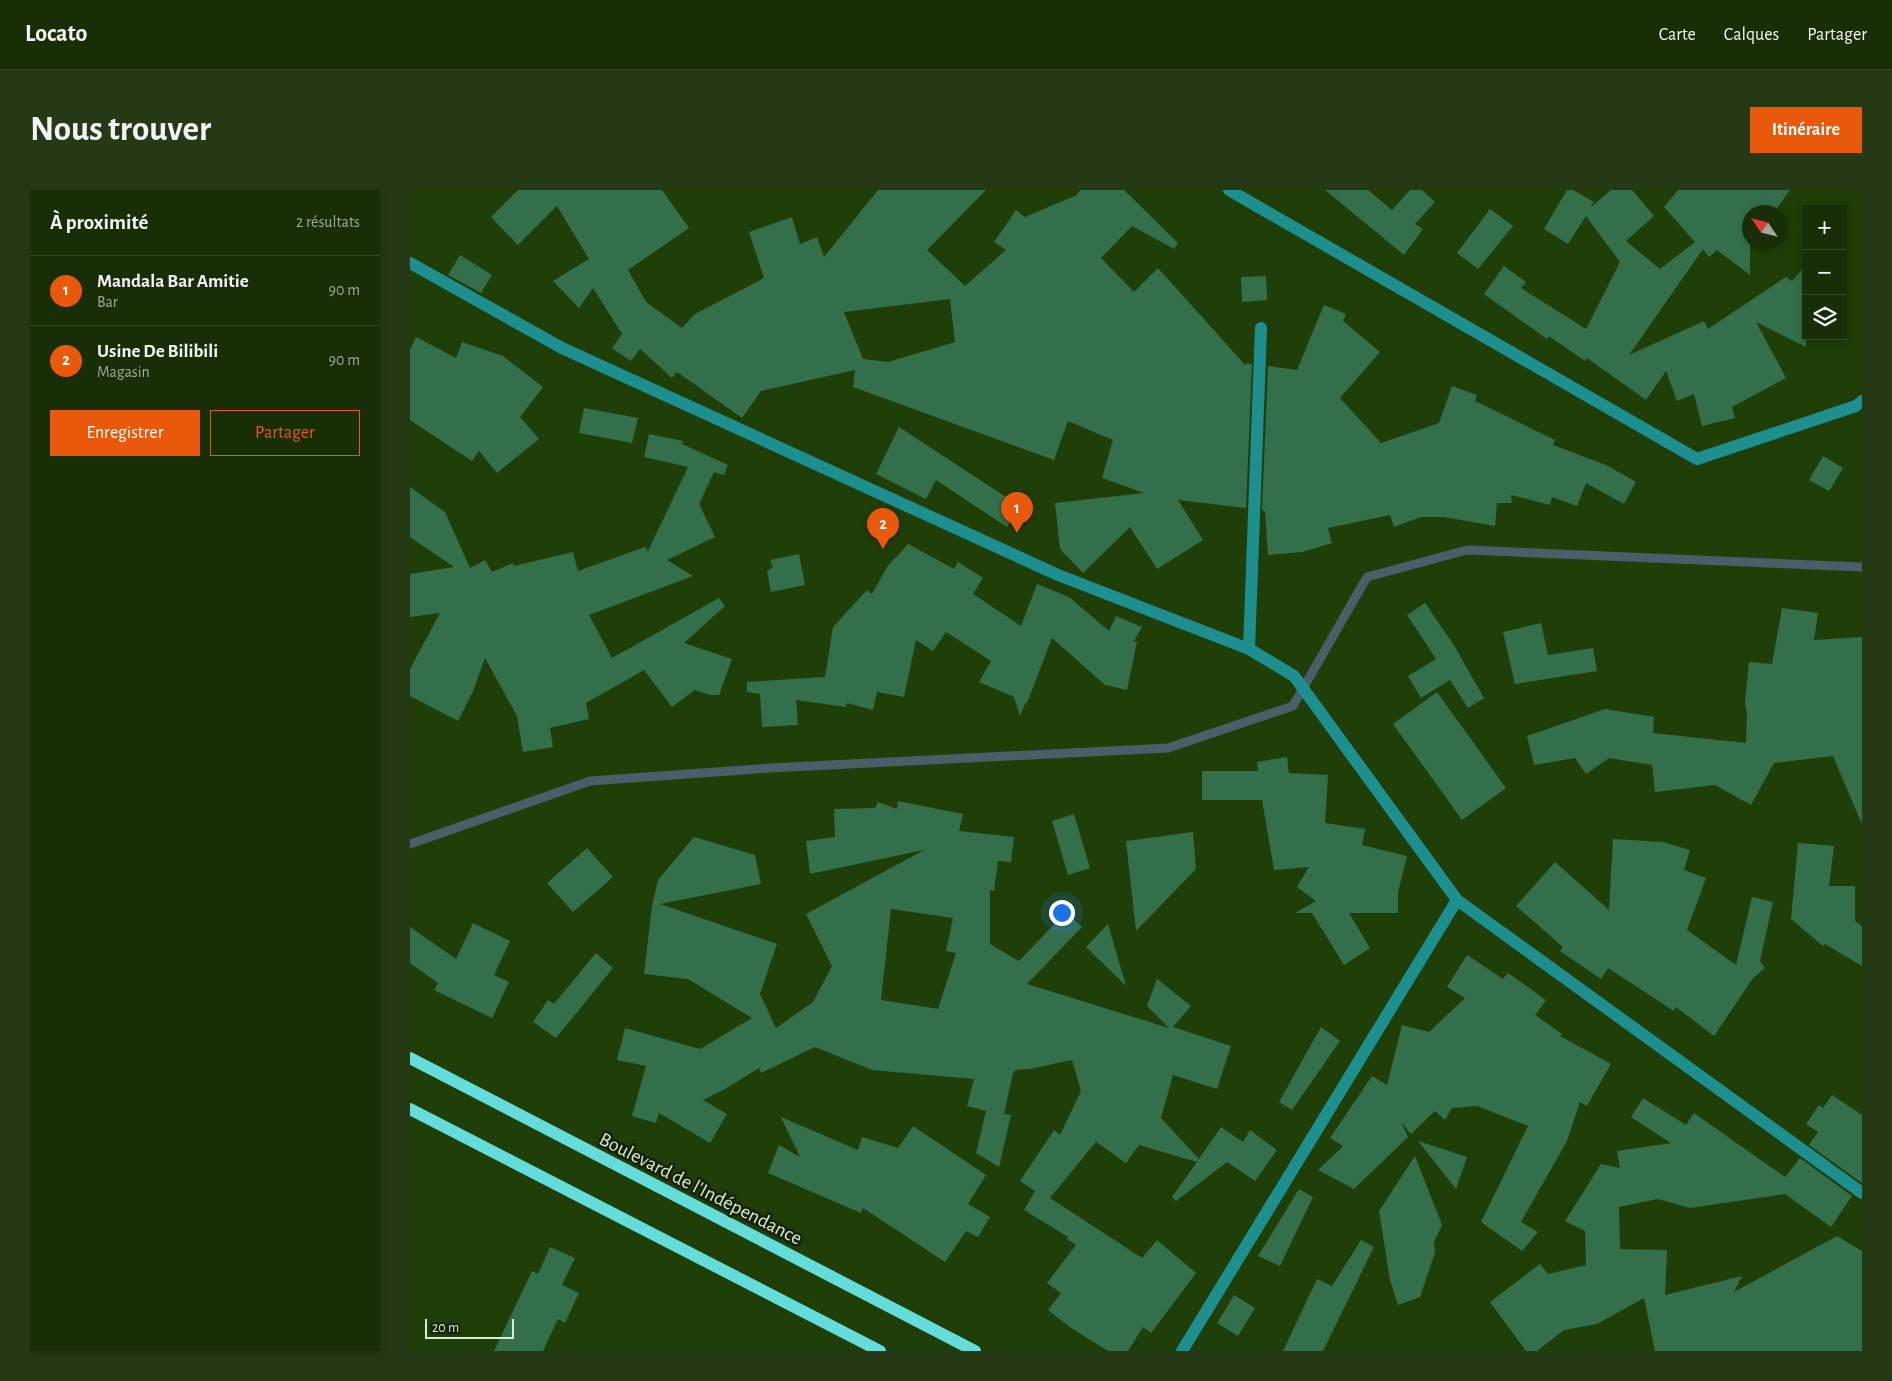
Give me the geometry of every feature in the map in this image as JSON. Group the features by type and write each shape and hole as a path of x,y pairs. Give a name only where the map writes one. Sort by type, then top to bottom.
{"main road":[{"name":"Boulevard de l'Indépendance","path":"410,1058 975,1351"},
{"path":"410,1109 880,1351"}],"street":[{"path":"1229,190 1244,194 1697,460 1860,404"},
{"path":"410,263 562,348 1058,574 1249,649 1294,676 1456,900 1862,1193"},
{"path":"1249,649 1261,328"},
{"path":"1182,1351 1456,900"}],"building":[{"path":"518,190 662,190 689,228 628,270 646,302 682,328 695,314 764,278 749,232 792,217 800,244 817,237 824,257 878,190 986,190 927,250 965,286 1006,250 994,242 1016,210 1025,217 1077,195 1080,190 1124,190 1178,243 1174,249 1132,226 1101,258 1134,292 1158,268 1246,366 1246,363 1252,364 1246,508 1178,500 1203,540 1157,569 1130,527 1083,573 1060,549 1055,503 1144,493 1102,478 1113,440 1068,421 1054,460 853,387 855,370 761,391 742,418 677,372 672,378 640,349 631,361 612,348 622,334 593,288 579,308 553,281 589,259 557,206 518,245 491,217","holes":["950,299 955,342 888,362 863,359 844,312"]},
{"path":"1325,190 1368,190 1392,210 1410,190 1422,190 1435,202 1415,224 1423,229 1404,255"},
{"path":"1567,190 1573,190 1594,202 1590,208 1611,190 1632,190 1654,216 1626,241 1660,269 1695,242 1664,207 1678,190 1790,190 1779,205 1742,205 1742,250 1750,250 1750,275 1717,250 1709,257 1703,249 1629,355 1704,321 1708,329 1786,277 1792,281 1802,270 1802,340 1806,340 1806,347 1756,322 1786,378 1732,407 1735,418 1702,426 1694,394 1677,401 1666,371 1646,400 1587,358 1585,361 1549,336 1547,339 1484,294 1504,266 1526,282 1521,288 1586,329 1620,262 1586,216 1568,244 1544,229"},
{"path":"1490,209 1513,226 1478,269 1457,253"},
{"path":"460,255 492,275 481,293 448,275"},
{"path":"1266,276 1267,300 1242,302 1241,277"},
{"path":"1324,305 1346,314 1343,321 1380,352 1340,398 1381,443 1439,423 1452,386 1477,395 1475,401 1555,440 1553,445 1606,465 1636,482 1624,504 1586,483 1577,506 1552,497 1550,505 1511,495 1512,503 1497,503 1495,526 1444,517 1421,517 1394,527 1390,515 1328,528 1332,543 1303,552 1268,555 1265,511 1262,510 1268,366 1297,370"},
{"path":"416,337 456,358 462,342 503,356 543,387 520,417 539,439 497,473 479,451 472,461 410,420 410,350"},
{"path":"584,408 638,418 632,443 579,433"},
{"path":"899,427 1021,507 1007,527 936,480 926,499 876,474"},
{"path":"649,434 683,441 682,444 728,465 724,475 714,472 699,504 715,537 667,560 693,576 589,615 612,658 719,598 725,606 684,643 732,659 719,695 710,695 695,690 672,707 644,670 586,703 589,719 550,728 553,747 523,752 517,716 485,658 473,691 458,721 410,696 410,669 440,613 410,617 410,574 454,567 410,537 410,487 445,512 470,568 485,560 492,572 513,563 514,566 573,552 578,571 645,547 648,551 688,467 644,457"},
{"path":"1823,456 1843,468 1829,491 1809,480"},
{"path":"908,544 954,569 958,562 983,578 973,594 1021,626 1037,584 1069,597 1109,631 1116,616 1142,627 1134,641 1137,642 1127,690 1105,685 1052,638 1027,703 1020,716 1014,697 979,682 991,661 946,632 933,651 916,640 904,697 877,692 873,710 847,703 846,707 796,700 798,725 762,727 760,694 747,692 747,682 825,677 833,627 867,590 872,594 887,567"},
{"path":"799,554 805,585 771,592 767,571 773,567 770,560"},
{"path":"1425,603 1455,647 1484,698 1468,708 1450,680 1421,698 1408,676 1436,659 1407,615"},
{"path":"1782,608 1818,613 1814,640 1862,637 1862,824 1833,756 1774,763 1751,805 1715,785 1655,792 1652,765 1609,758 1586,774 1575,758 1534,765 1527,736 1605,709 1654,717 1653,733 1746,743 1747,713 1745,703 1749,662 1772,664"},
{"path":"1541,623 1548,655 1593,648 1597,671 1515,684 1503,632"},
{"path":"1437,692 1506,788 1462,820 1393,724"},
{"path":"1287,757 1289,773 1328,775 1325,823 1365,829 1362,845 1407,856 1398,892 1398,913 1349,913 1370,948 1344,965 1312,913 1295,913 1316,901 1297,887 1309,867 1274,870 1262,800 1202,800 1202,771 1258,771 1257,762"},
{"path":"898,801 963,814 959,831 1014,837 1011,862 998,861 994,891 990,890 990,944 1019,961 1066,912 1082,927 1027,984 1169,1028 1147,1006 1157,979 1191,1006 1173,1027 1231,1046 1217,1089 1173,1075 1161,1118 1199,1159 1221,1127 1243,1142 1250,1130 1277,1150 1255,1181 1227,1162 1176,1201 1172,1197 1197,1162 1139,1145 1126,1163 1096,1142 1050,1198 1142,1258 1157,1240 1196,1273 1151,1333 1143,1327 1128,1351 1108,1351 1071,1328 1048,1310 1061,1293 1047,1283 1076,1245 1067,1239 1068,1237 1024,1210 1035,1191 1020,1181 1054,1130 1060,1135 1081,1091 1072,1060 1016,1070 1013,1073 1004,1114 1011,1115 999,1167 976,1153 986,1111 967,1106 974,1079 872,1070 815,1047 761,1073 759,1068 703,1100 727,1114 710,1143 659,1113 656,1123 632,1116 646,1066 617,1060 625,1028 700,1049 752,1018 688,979 644,974 652,906 658,880 694,837 755,855 761,884 660,904 777,944 760,994 776,1028 813,1002 832,966 806,914 924,850 810,874 806,841 835,837 834,809 875,808 878,802 897,809","holes":["891,909 953,918 946,951 956,953 938,1009 881,1000"]},
{"path":"1074,814 1090,868 1068,875 1052,821"},
{"path":"1193,832 1196,869 1136,931 1126,841"},
{"path":"1613,839 1663,842 1690,850 1684,870 1706,878 1687,930 1736,965 1752,897 1773,902 1760,961 1765,968 1753,978 1714,1036 1676,1007 1674,1011 1608,968 1601,979 1560,951 1563,947 1516,906 1555,862 1609,910"},
{"path":"1798,843 1834,846 1829,886 1855,886 1855,921 1862,926 1862,966 1825,944 1823,946 1791,919"},
{"path":"587,848 613,877 573,912 547,883"},
{"path":"473,923 510,941 494,975 509,982 492,1018 434,990 438,983 410,963 410,927 456,959"},
{"path":"1108,924 1126,986 1086,947"},
{"path":"596,953 613,968 556,1038 533,1022 548,1000 554,1004"},
{"path":"1467,955 1503,979 1508,973 1546,1000 1535,1015 1562,1034 1560,1036 1611,1064 1587,1106 1580,1102 1567,1141 1521,1222 1538,1232 1522,1251 1481,1222 1528,1126 1477,1106 1452,1108 1445,1120 1435,1111 1411,1134 1401,1122 1408,1137 1354,1189 1318,1170 1343,1146 1330,1138 1372,1076 1387,1085 1402,1025 1429,1032 1465,998 1447,987"},
{"path":"1321,1027 1340,1041 1292,1110 1279,1102"},
{"path":"1832,1095 1862,1115 1862,1183 1809,1145 1818,1132 1806,1124 1819,1105 1823,1108"},
{"path":"1643,1098 1686,1125 1694,1113 1785,1177 1800,1158 1852,1196 1831,1227 1785,1194 1690,1208 1658,1199 1619,1207 1620,1249 1667,1250 1665,1295 1742,1276 1734,1292 1837,1236 1862,1251 1862,1351 1655,1351 1644,1298 1597,1324 1564,1330 1537,1351 1526,1351 1490,1302 1540,1264 1548,1274 1586,1265 1585,1231 1565,1221 1601,1164 1620,1168 1617,1151 1671,1143 1631,1117"},
{"path":"781,1117 858,1150 862,1137 898,1148 913,1126 986,1175 968,1204 990,1217 978,1237 966,1231 945,1262 863,1208 861,1213 768,1173 779,1145 800,1157"},
{"path":"1418,1141 1467,1157 1456,1189"},
{"path":"1415,1156 1442,1225 1434,1242 1435,1252 1420,1297 1398,1305 1390,1280 1379,1211"},
{"path":"1299,1189 1313,1197 1280,1266 1258,1256"},
{"path":"1361,1240 1374,1247 1323,1351 1283,1351 1317,1279 1332,1286"},
{"path":"550,1247 575,1258 562,1285 579,1293 565,1323 558,1319 543,1351 494,1351 532,1271 538,1274"},
{"path":"1234,1295 1255,1308 1238,1336 1217,1323"}],"waterway":[{"path":"410,844 590,781 770,768 1168,748 1293,706 1367,577 1467,550 1862,567"}],"place":[{"name":"Mandala Bar Amitie","path":"1017,533"},
{"name":"Usine De Bilibili","path":"883,549"}]}
